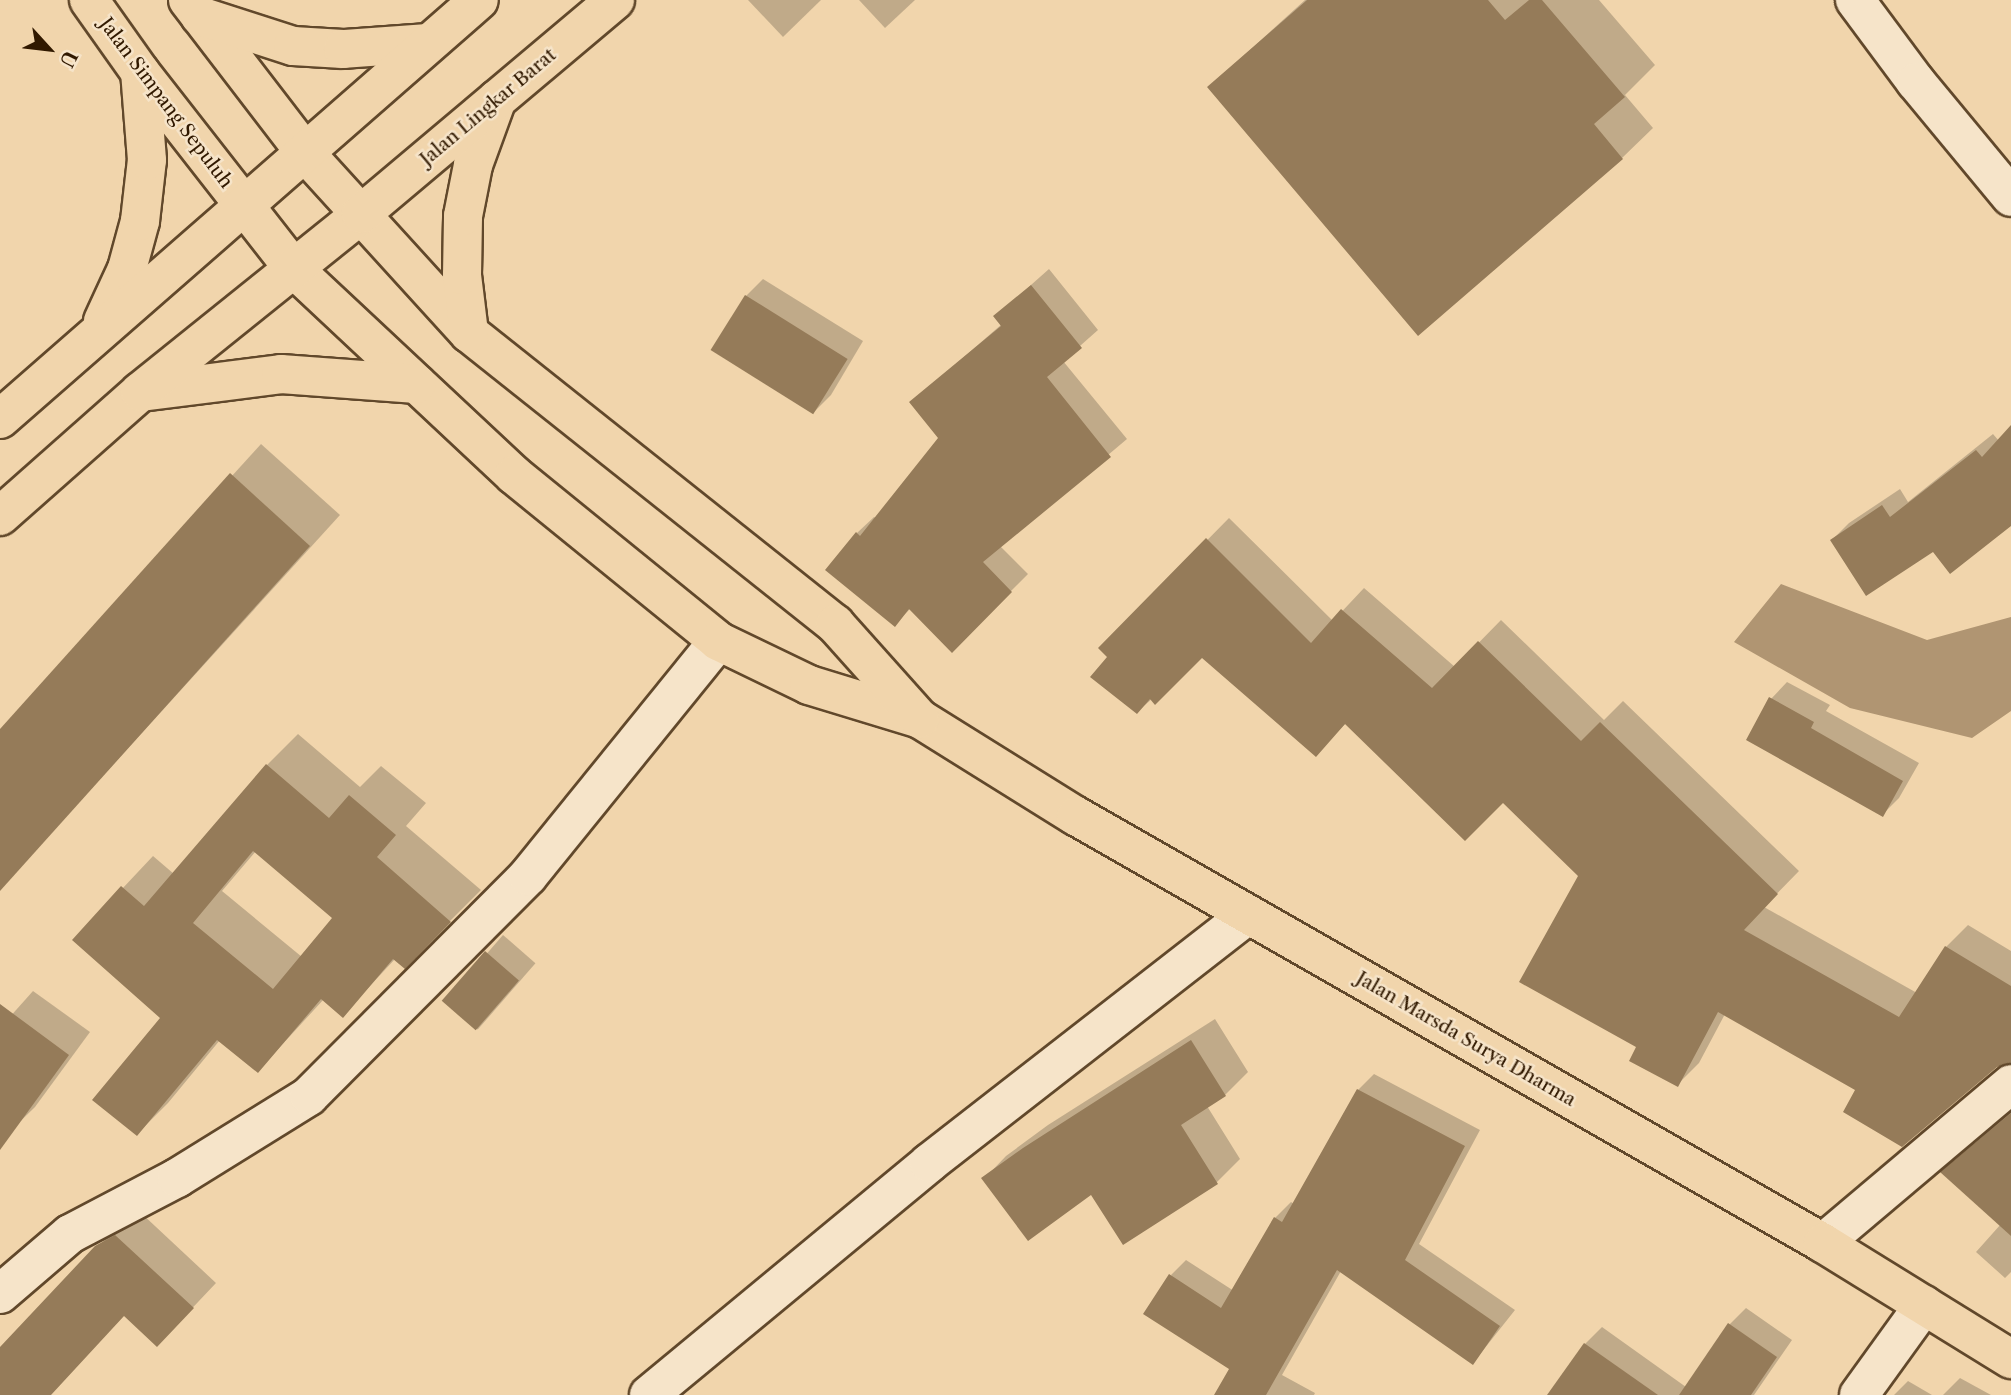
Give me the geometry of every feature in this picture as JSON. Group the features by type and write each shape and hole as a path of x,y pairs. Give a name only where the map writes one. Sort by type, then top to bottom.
{"highway":[{"name":"Jalan Simpang Sepuluh","path":"89,0 140,72 293,268 514,475 718,641 810,685 920,719"},
{"path":"0,419 479,0"},
{"name":"Jalan Lingkar Barat","path":"0,516 140,392 361,214 615,0"},
{"path":"194,8 293,46 343,49 427,43"},
{"path":"194,8 306,154 469,333 835,624 920,719"},
{"path":"97,333 127,269 140,221 147,160 140,72"},
{"path":"469,333 462,275 463,216 473,165 498,97"},
{"path":"140,392 281,374 417,384"},
{"name":"Jalan Marsda Surya Dharma","path":"920,719 1076,816 1824,1242 2011,1359"}],"street":[{"path":"1855,0 1916,82 2011,197"},
{"path":"0,1294 70,1234 177,1178 309,1096 528,876 718,641"},
{"path":"649,1395 929,1163 1248,915"},
{"path":"1824,1242 2011,1084"},
{"path":"1859,1395 1924,1305"}],"shaded area":[{"path":"1781,584 1927,640 2011,617 2011,711 1972,738 1850,708 1734,642"}],"building":[{"path":"1307,0 1488,0 1505,20 1529,0 1542,0 1625,97 1594,124 1623,159 1418,336 1207,87"},
{"path":"1031,285 1082,348 1047,377 1111,457 983,562 1012,592 952,653 909,609 895,627 825,570 856,532 860,536 938,438 909,402 1001,326 993,316"},
{"path":"745,295 848,359 813,414 711,350"},
{"path":"2011,425 2011,526 1950,574 1933,552 1866,596 1830,540 1882,505 1890,517 1976,450 1982,457"},
{"path":"230,473 310,546 0,891 0,729"},
{"path":"1206,538 1311,643 1341,609 1432,688 1478,641 1581,741 1600,722 1778,894 1744,930 1899,1017 1945,946 2011,986 2011,1063 1997,1067 1902,1147 1843,1112 1855,1090 1718,1012 1678,1087 1629,1061 1636,1047 1519,982 1578,876 1503,803 1465,841 1345,724 1316,757 1202,658 1155,705 1150,699 1137,714 1090,677 1107,657 1098,648"},
{"path":"1769,697 1814,722 1811,728 1903,781 1883,817 1746,740"},
{"path":"266,764 329,818 349,795 396,835 377,857 451,922 405,969 393,959 343,1018 321,999 258,1073 217,1040 137,1136 92,1100 160,1018 72,940 121,886 144,906","holes":["253,851 332,918 273,989 193,923"]},
{"path":"485,951 519,981 476,1030 442,1001"},
{"path":"0,1004 69,1055 0,1150"},
{"path":"1191,1040 1226,1096 1181,1125 1218,1184 1123,1245 1091,1195 1028,1241 981,1178"},
{"path":"1357,1089 1465,1146 1405,1260 1500,1326 1473,1365 1337,1270 1266,1395 1214,1395 1229,1369 1143,1314 1169,1274 1221,1308 1274,1217 1282,1222"},
{"path":"2011,1113 2011,1236 1940,1172"},
{"path":"115,1235 194,1308 157,1347 124,1316 51,1395 0,1395 0,1347 95,1246"},
{"path":"1728,1323 1777,1357 1751,1395 1679,1395"},
{"path":"1584,1343 1658,1395 1547,1395"}]}
